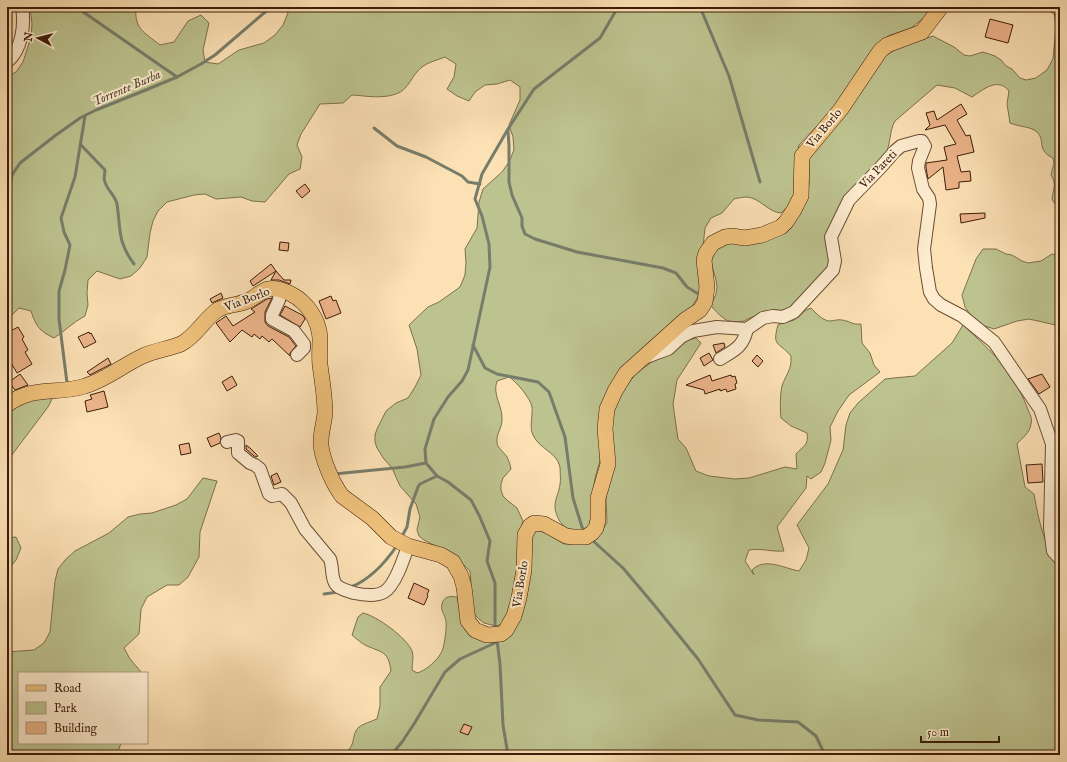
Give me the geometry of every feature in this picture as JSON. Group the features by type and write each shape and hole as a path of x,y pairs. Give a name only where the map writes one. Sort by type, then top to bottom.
{"main road":[{"name":"Via Borlo","path":"7,405 24,395 74,389 100,381 144,355 179,345 188,340 216,312 221,309 249,300 263,291 269,289 280,289 294,296 311,311 319,331 319,360 325,411 321,445 328,468 342,496 372,518 391,537 408,546 441,556 453,562 461,576 464,587 468,621 480,633 495,635 501,634 506,630 514,616 519,598 524,570 525,535 530,526 534,523 544,524 566,536 579,538 586,537 596,528 598,520 598,498 608,464 605,429 607,409 615,391 626,373 685,320 700,310 705,302 707,287 704,260 708,248 719,239 725,237 753,237 773,231 781,227 786,222 801,196 803,181 801,160 805,151 841,109 880,51 887,45 922,32 940,7"}],"street":[{"path":"7,62 12,58 20,38 24,16 22,7"},
{"name":"Via Pareti","path":"747,329 763,318 773,316 783,317 794,312 833,270 835,261 831,237 849,200 901,146 919,141 924,143 924,150 919,161 918,168 923,189 929,198 930,204 924,249 930,292 934,299 941,305 962,316 994,342 1040,409 1052,444 1050,528 1053,551 1060,559"},
{"path":"280,289 279,300 272,315 272,319 294,331 304,344 304,348 297,354"},
{"path":"644,358 668,349 681,337 693,331 717,327 747,329 746,336 741,345 720,358"},
{"path":"228,442 234,440 238,441 238,453 260,469 269,494 272,496 282,494 291,503 305,529 330,559 334,581 337,586 349,591 366,595 383,593 387,590 397,575 408,546"}],"green space":[{"path":"30,7 136,7 138,25 145,33 160,45 174,42 188,21 201,15 209,23 203,50 205,62 218,64 239,50 264,43 275,35 283,25 288,13 286,7 931,7 926,16 911,28 888,36 879,45 842,100 799,145 796,163 797,189 790,205 781,213 772,210 752,198 740,198 734,199 722,213 711,218 705,228 703,247 703,280 698,297 688,313 622,370 595,478 590,524 585,533 567,529 559,520 555,510 555,502 560,485 560,467 552,454 539,444 533,435 531,429 532,407 529,400 519,386 509,377 497,381 496,391 502,420 497,436 497,444 507,457 511,469 503,478 501,490 503,496 517,508 523,521 519,539 519,558 513,604 502,624 496,626 484,623 475,615 473,609 470,571 452,554 419,536 417,530 420,517 416,504 400,486 392,468 377,448 375,435 386,411 396,403 408,398 421,375 417,349 409,325 428,307 439,302 460,287 465,275 465,249 477,228 479,202 483,189 502,172 509,162 514,150 513,137 509,125 520,100 520,87 510,80 497,84 485,85 475,92 469,101 457,96 447,89 454,77 456,64 445,57 424,65 404,89 391,96 380,97 352,95 343,103 320,104 301,134 297,145 302,157 300,169 289,174 265,202 252,201 241,197 216,199 205,194 194,195 167,202 158,211 153,221 147,257 140,268 131,276 120,279 97,271 88,280 88,305 85,316 54,338 39,328 31,311 19,308 7,320 7,77 16,72 23,62 31,37 32,24"},
{"path":"1054,11 1060,15 1060,207 1055,204 1052,199 1054,190 1053,178 1051,175 1054,163 1053,158 1043,149 1040,135 1037,132 1010,123 1007,104 1009,91 1005,87 1000,85 991,86 972,97 955,88 937,85 895,121 885,155 855,186 828,266 799,300 784,310 757,315 741,322 732,322 727,320 714,309 711,305 716,294 717,287 711,262 715,251 725,244 778,234 809,185 809,159 884,57 898,48 933,36 954,47 964,55 970,56 983,52 995,56 1006,66 1012,69 1020,78 1026,80 1036,78 1047,70 1053,59 1056,27"},
{"path":"983,249 996,249 1028,263 1041,261 1052,254 1060,256 1060,326 1029,319 1017,321 994,329 982,325 972,317 965,307 962,295 976,259"},
{"path":"811,308 819,316 829,321 845,320 855,324 861,324 862,343 870,353 874,365 880,372 849,395 838,411 830,427 831,440 821,472 811,479 807,476 806,488 777,527 784,551 758,549 749,550 745,561 754,575 752,570 763,564 774,564 799,571 806,560 809,548 797,525 828,484 843,450 846,425 850,413 858,403 885,379 915,376 952,343 963,325 1008,371 1021,394 1031,418 1029,430 1017,444 1025,487 1034,494 1046,542 1054,559 1060,567 1060,755 339,755 349,749 354,735 359,727 377,719 380,706 380,687 391,671 390,664 384,654 365,645 352,635 358,617 363,613 369,615 376,618 398,634 413,653 412,670 417,673 424,670 437,659 442,651 445,638 446,620 442,607 444,599 448,597 457,597 462,623 505,638 530,536 536,530 547,533 564,544 588,543 601,533 607,522 606,497 614,403 636,373 652,362 672,353 687,340 696,338 701,343 677,380 673,404 678,439 686,448 696,471 709,476 735,479 749,478 785,467 797,469 796,454 806,443 807,433 791,426 781,418 781,389 790,368 791,356 777,343 776,332 778,325 794,320"},
{"path":"41,397 52,399 48,407 11,456 7,468 7,412 20,402"},
{"path":"203,478 217,481 200,532 199,557 188,577 179,585 167,585 147,597 141,609 139,634 124,648 130,659 141,672 18,672 18,744 121,744 118,752 120,755 7,755 7,652 34,650 44,643 50,632 55,581 58,569 75,551 109,533 128,517 152,513 176,505 187,499"},
{"path":"16,537 21,548 16,560 7,571 7,538"}],"building":[{"path":"990,19 1013,25 1008,43 985,37"},
{"path":"961,104 967,114 957,120 966,136 970,135 974,152 957,156 961,172 970,171 971,181 959,182 959,188 946,190 943,167 928,179 926,163 947,160 944,147 956,144 945,125 925,130 930,125 926,113 934,111 937,120"},
{"path":"305,184 310,191 302,198 296,191"},
{"path":"985,213 985,218 961,223 960,214"},
{"path":"280,242 289,243 288,251 279,250"},
{"path":"271,264 276,271 253,286 250,281"},
{"path":"276,271 284,280 291,280 290,284 279,280 271,280"},
{"path":"221,293 223,298 212,303 210,299"},
{"path":"331,296 333,301 336,300 341,313 326,319 319,301"},
{"path":"272,298 265,312 265,322 268,326 289,337 296,346 290,353 290,356 272,339 269,342 262,336 260,339 254,334 252,337 242,330 230,342 216,323 226,316 233,326 255,312 251,309 267,299"},
{"path":"285,306 304,317 305,319 300,327 280,315"},
{"path":"18,327 24,337 22,339 28,350 25,352 32,364 17,373 7,356 7,333"},
{"path":"89,332 96,342 84,348 78,337"},
{"path":"724,343 725,347 716,353 713,345"},
{"path":"709,353 713,360 704,366 700,358"},
{"path":"757,355 763,361 758,367 752,361"},
{"path":"108,358 111,364 90,375 87,372"},
{"path":"20,374 28,385 15,390 9,382"},
{"path":"1042,374 1050,387 1039,394 1028,379"},
{"path":"710,375 712,381 731,375 732,377 735,376 737,383 735,384 736,389 727,392 726,389 720,391 720,389 705,394 704,390 686,385"},
{"path":"232,376 237,385 227,391 222,382"},
{"path":"104,391 108,407 87,412 85,401 92,399 90,395"},
{"path":"219,433 221,438 220,443 211,447 207,438"},
{"path":"189,443 191,453 181,455 179,445"},
{"path":"246,445 258,456 254,456 246,449"},
{"path":"1042,464 1043,482 1028,483 1026,465"},
{"path":"277,473 281,482 274,485 271,476"},
{"path":"414,583 429,590 424,605 408,598"},
{"path":"464,724 472,727 468,735 460,732"}],"waterway":[{"path":"76,7 177,77"},
{"name":"Torrente Burba","path":"7,198 12,175 20,163 56,135 80,118 96,110 177,77 201,64 215,55 271,7"},
{"path":"495,630 495,583 487,561 490,541 471,500 448,482 437,476 426,463 425,449 434,419 448,397 462,381 468,370 490,267 489,244 482,216 475,199 482,174 508,129 534,89 600,38 618,7"},
{"path":"700,7 729,76 760,182"},
{"path":"67,383 59,319 59,291 70,245 64,232 61,218 75,177 85,116"},
{"path":"374,128 397,146 426,157 462,176 468,182 480,184"},
{"path":"508,130 509,182 512,195 522,218 522,226 525,234 535,239 577,252 663,268 676,273 687,287 700,295"},
{"path":"81,145 105,170 104,181 107,188 115,198 117,204 122,242 134,264"},
{"path":"473,345 485,368 497,374 538,382 549,392 565,437 573,498 582,527 586,533"},
{"path":"334,474 405,467 426,463"},
{"path":"401,538 407,527 410,509 418,487 420,484 437,476"},
{"path":"591,539 623,568 655,606 698,659 735,715 758,720 798,722 816,736 825,755"},
{"path":"351,587 358,584 378,569 398,544"},
{"path":"324,594 338,592"},
{"path":"497,640 500,664 503,725 508,755"},
{"path":"391,755 414,724 445,672 460,659 497,642"}]}
